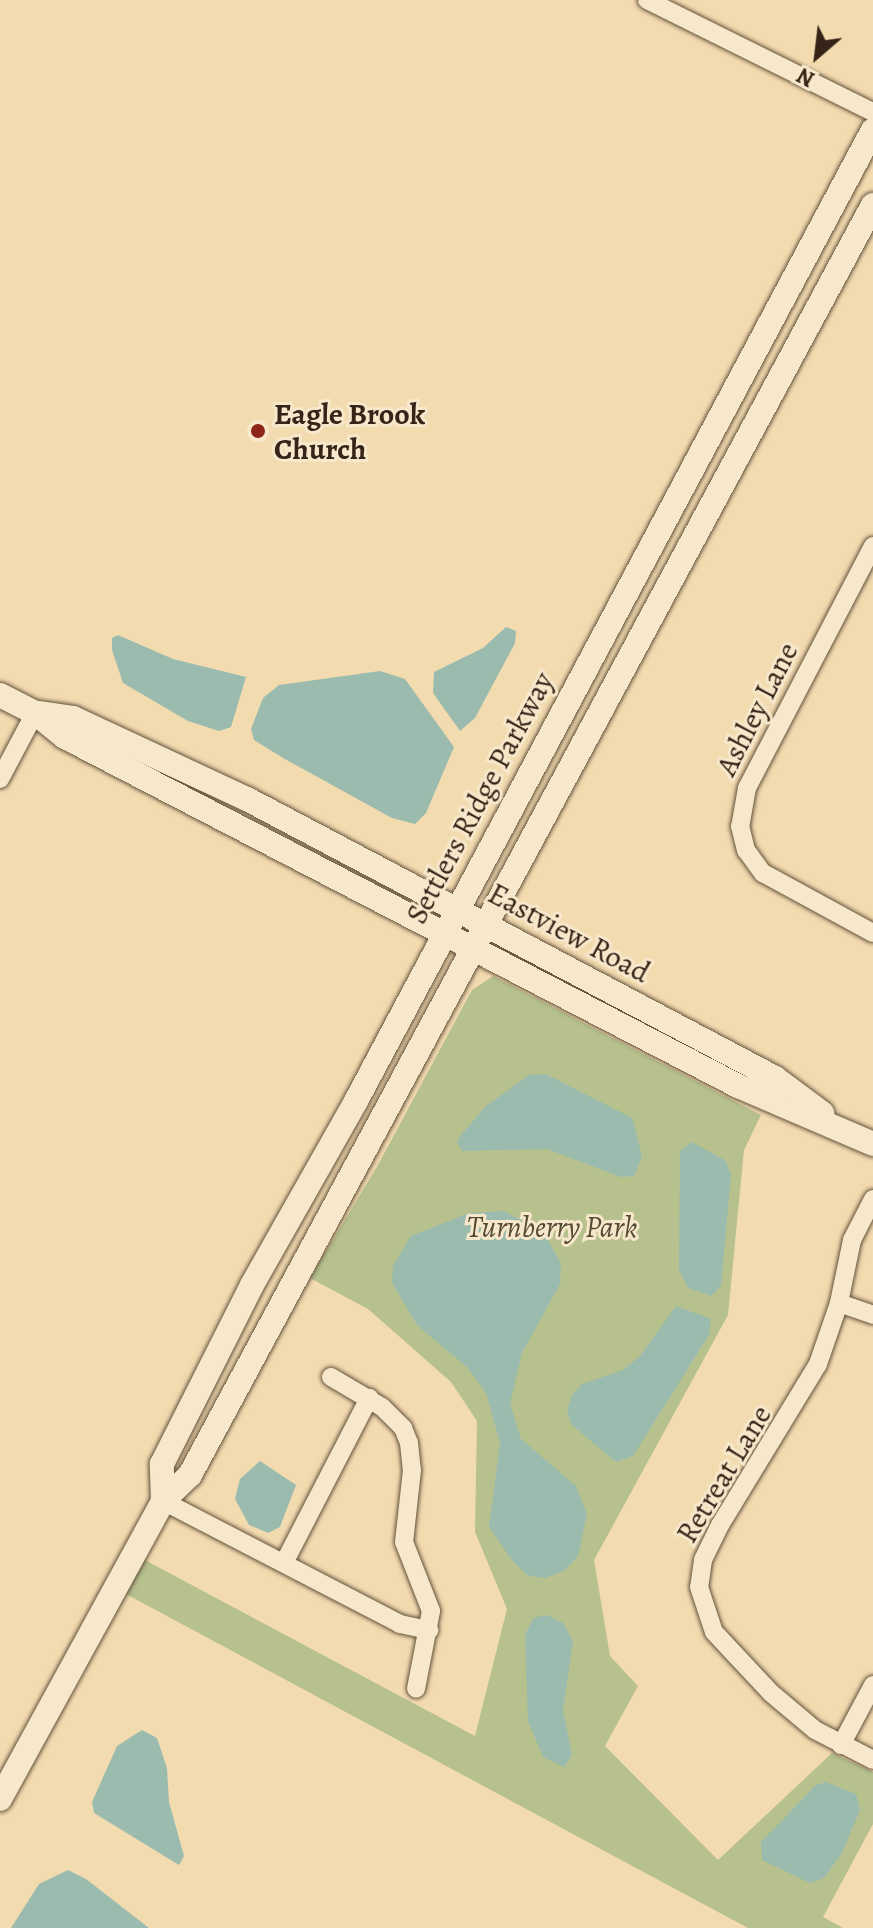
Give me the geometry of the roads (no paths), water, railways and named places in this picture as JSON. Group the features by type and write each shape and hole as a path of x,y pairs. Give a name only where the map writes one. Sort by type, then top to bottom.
{"street":[{"path":"647,0 666,4 873,112"},
{"name":"Settlers Ridge Parkway","path":"163,1501 162,1464 252,1285 452,920 873,130"},
{"name":"Settlers Ridge Parkway","path":"0,1799 163,1501 190,1475 873,205"},
{"name":"Ashley Lane","path":"873,546 747,788 740,826 746,850 763,873 873,933"},
{"name":"Eastview Road","path":"0,695 35,713 73,718 232,792 769,1102 845,1130 873,1144"},
{"path":"0,779 35,713"},
{"name":"Retreat Lane","path":"873,1199 852,1240 839,1303 802,1397 708,1548 699,1587 704,1614 719,1639 786,1708 841,1745 873,1760"},
{"path":"839,1303 873,1315"},
{"path":"331,1377 369,1398 394,1417 409,1443 412,1470 403,1527 429,1599 429,1630 416,1689"},
{"path":"284,1563 369,1398"},
{"path":"163,1501 400,1624 429,1630"},
{"path":"841,1745 873,1685"}],"place":[{"name":"Eagle Brook Church","path":"258,431"}],"park label":[{"name":"Turnberry Park","path":"552,1227"}]}
